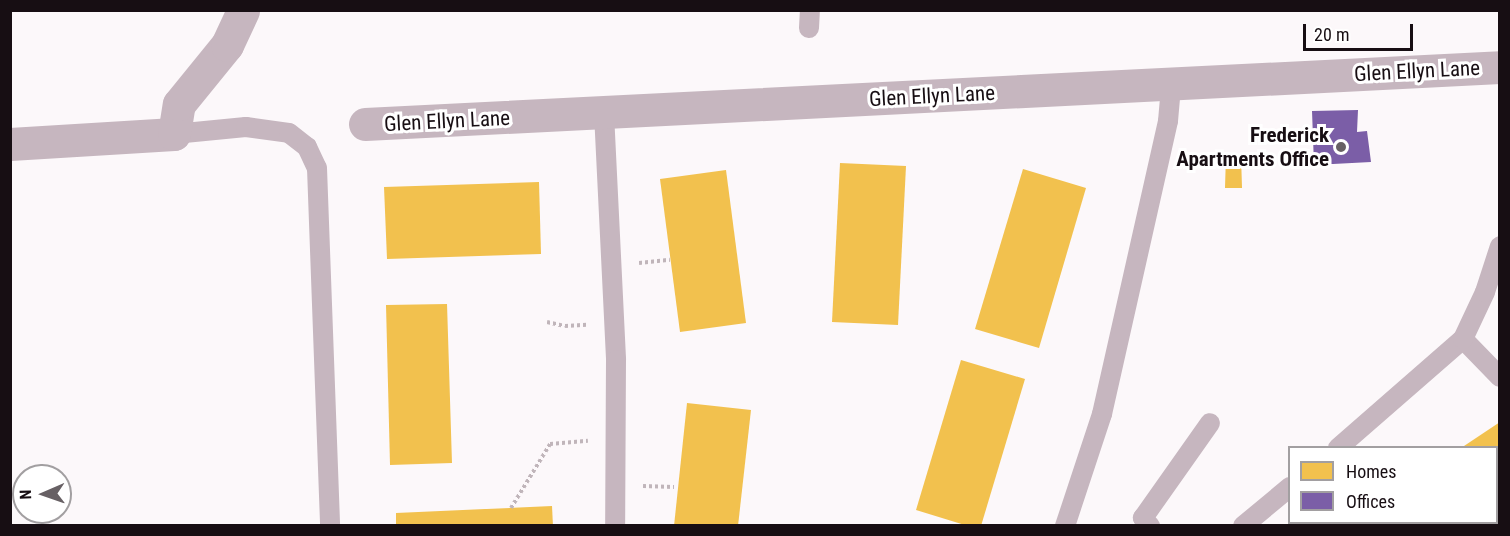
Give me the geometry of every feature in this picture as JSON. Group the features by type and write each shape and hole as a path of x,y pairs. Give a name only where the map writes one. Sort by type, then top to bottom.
{"street":[{"path":"10,144 174,134 179,104 228,45 243,10"},
{"name":"Glen Ellyn Lane","path":"365,124 1500,66"}],"lane":[{"path":"1065,525 1102,414 1168,121 1171,83"},
{"path":"604,113 614,324 615,525"},
{"path":"174,134 246,127 289,133 307,147 317,168 330,525"},
{"path":"1339,446 1463,339 1485,292 1500,246"},
{"path":"1463,339 1500,377"},
{"path":"1150,525 1143,518 1210,423"},
{"path":"1243,525 1288,489"}],"path":[{"path":"547,322 566,326 614,324"},
{"path":"511,508 550,444 615,440"}],"building: Homes":[{"path":"1226,155 1241,155 1242,188 1225,188"},
{"path":"840,163 906,166 898,325 832,322"},
{"path":"1023,169 1086,188 1039,348 975,329"},
{"path":"726,170 746,323 680,332 660,179"},
{"path":"539,182 541,254 387,259 384,187"},
{"path":"447,304 452,463 390,465 386,305"},
{"path":"961,360 1025,379 981,526 968,526 916,510"},
{"path":"687,403 751,410 738,526 674,526"},
{"path":"1500,422 1500,511 1498,512 1498,446 1464,446"},
{"path":"552,506 553,526 396,526 396,513"},
{"path":"1367,524 1480,524 1478,526 1368,526"}],"building: Offices":[{"name":"Frederick Apartments Office","path":"1358,110 1357,132 1367,131 1371,162 1314,165 1312,111"}],"place":[{"name":"Frederick Apartments Office","path":"1341,147"}]}
